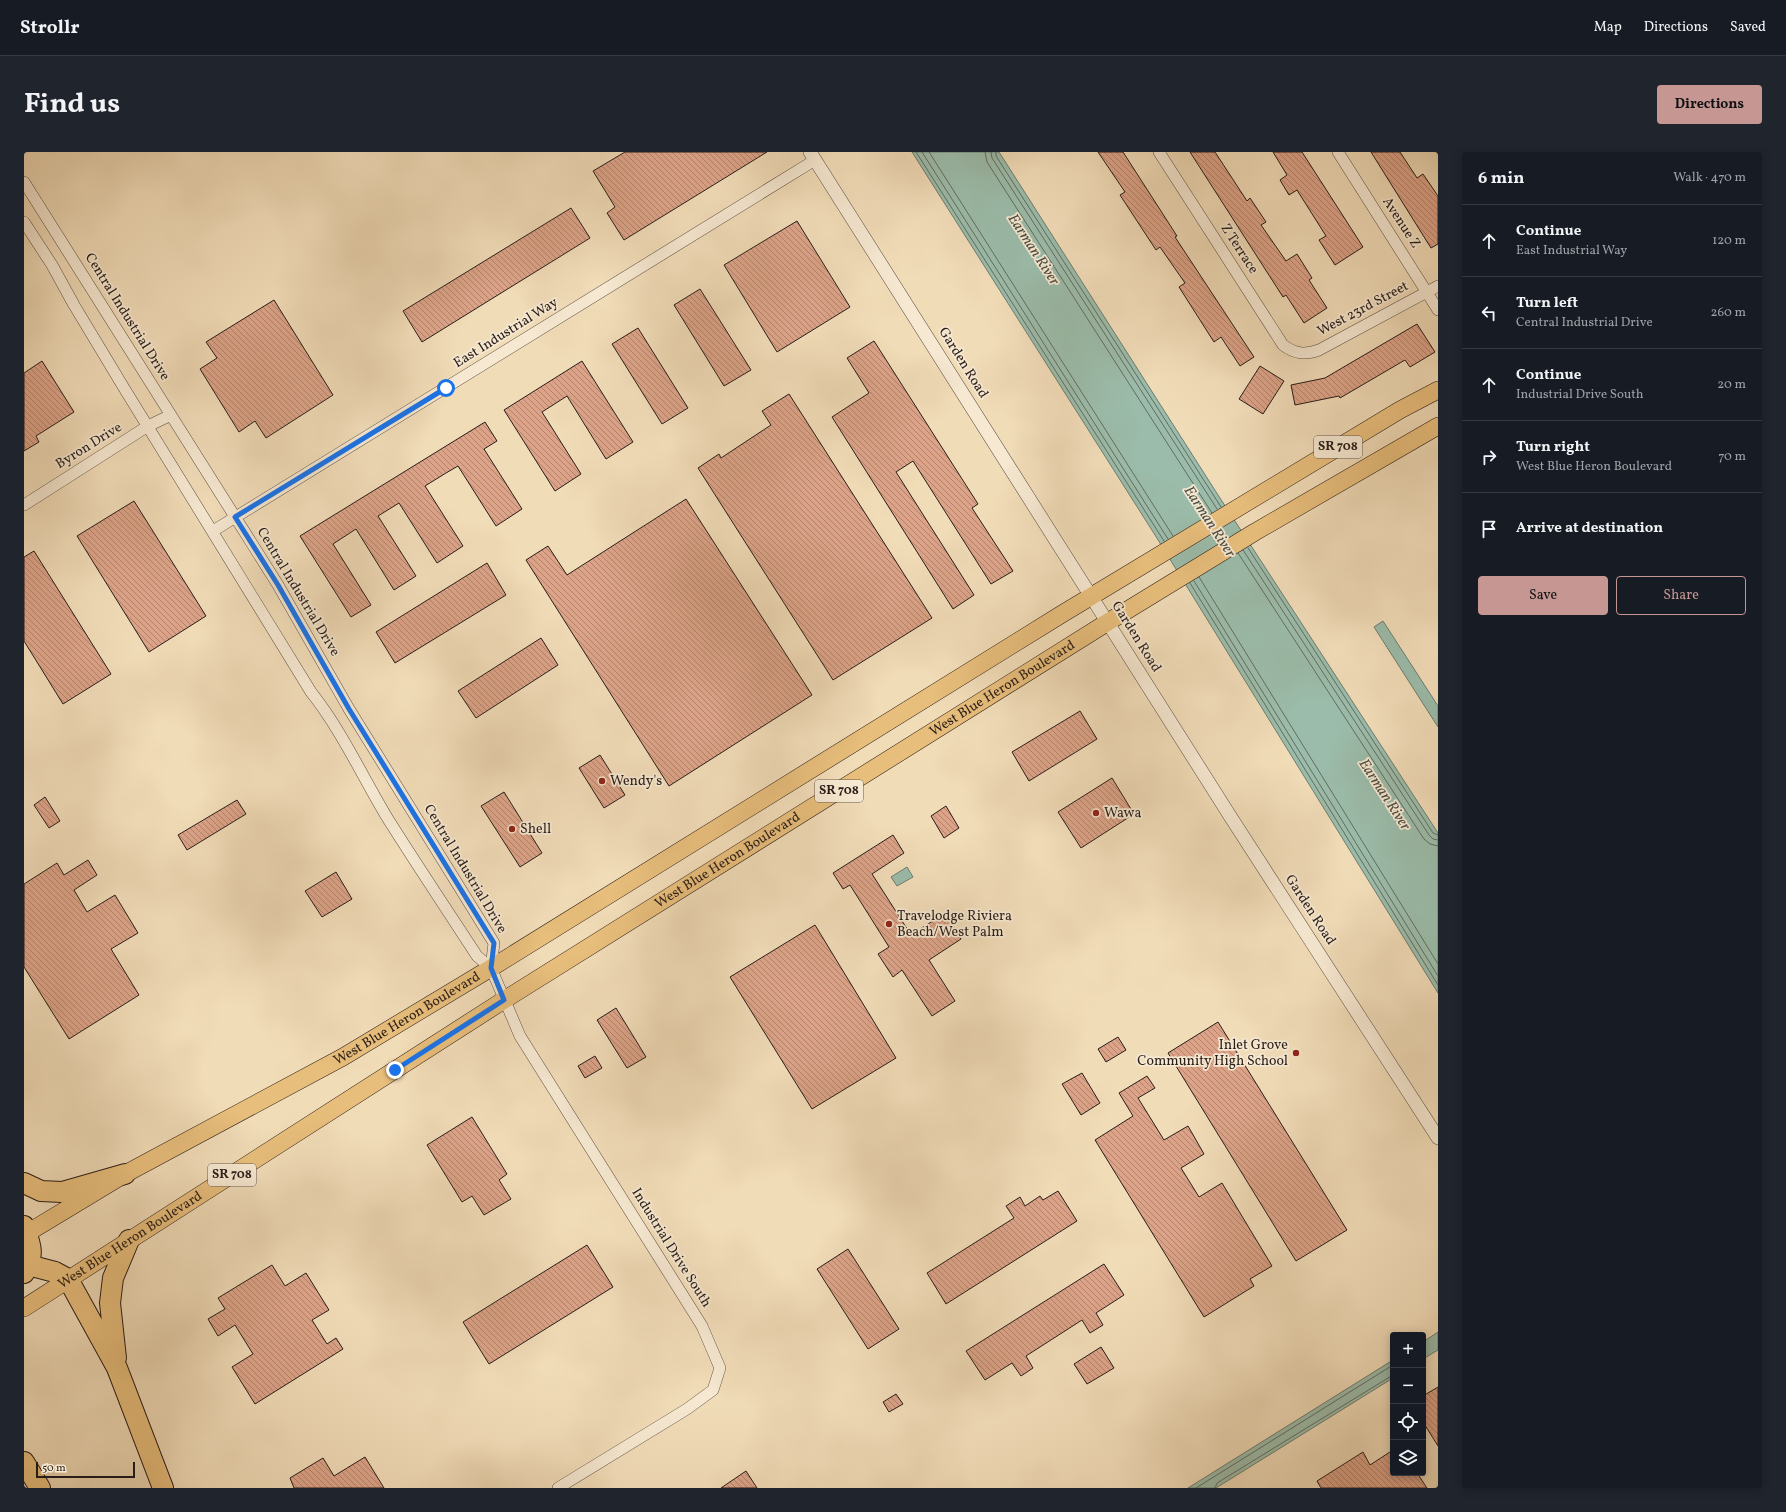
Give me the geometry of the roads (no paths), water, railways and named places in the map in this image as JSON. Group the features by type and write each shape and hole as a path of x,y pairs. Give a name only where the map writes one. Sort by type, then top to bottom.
{"highway":[{"path":"24,1183 41,1191 62,1192 125,1174"},
{"path":"25,1231 32,1249 26,1268 55,1272 68,1279 117,1368 163,1488"},
{"path":"117,1368 110,1303 113,1278 129,1240"},
{"path":"24,1462 40,1488"}],"main road":[{"name":"West Blue Heron Boulevard","path":"25,1231 125,1174 343,1057 491,968 1092,596 1400,410 1438,390"},
{"name":"West Blue Heron Boulevard","path":"24,1308 504,1000 1108,622 1255,532 1438,426"}],"street":[{"name":"Z Terrace","path":"1159,152 1283,345 1291,351 1300,353"},
{"name":"Avenue Z","path":"1338,152 1438,310"},
{"name":"East Industrial Way","path":"213,531 812,156"},
{"name":"Garden Road","path":"812,156 1230,816 1438,1138"},
{"name":"Central Industrial Drive","path":"24,182 278,585 352,715 494,943 491,968"},
{"path":"24,222 52,265 74,306 311,692 328,714 349,747 395,830 477,956 491,968"},
{"name":"West 23rd Street","path":"1300,353 1310,353 1319,350 1438,286"},
{"name":"Byron Drive","path":"24,505 148,426 171,415"},
{"name":"Industrial Drive South","path":"491,968 520,1036 702,1326 720,1368 713,1390 687,1409 558,1488"}],"water":[{"name":"Earman River","path":"912,152 999,152 1218,495 1438,833 1438,993 1155,535"},
{"path":"1383,621 1438,706 1438,727 1374,627"},
{"path":"907,867 913,877 897,886 891,877"},
{"path":"1438,1332 1438,1350 1426,1357 1426,1340"},
{"path":"1390,1362 1390,1380 1216,1488 1188,1488"}],"place":[{"name":"Wendy's","path":"602,781"},
{"name":"Wawa","path":"1096,813"},
{"name":"Shell","path":"512,829"},
{"name":"Travelodge Riviera Beach/West Palm","path":"889,924"},
{"name":"Inlet Grove Community High School","path":"1296,1053"}]}
